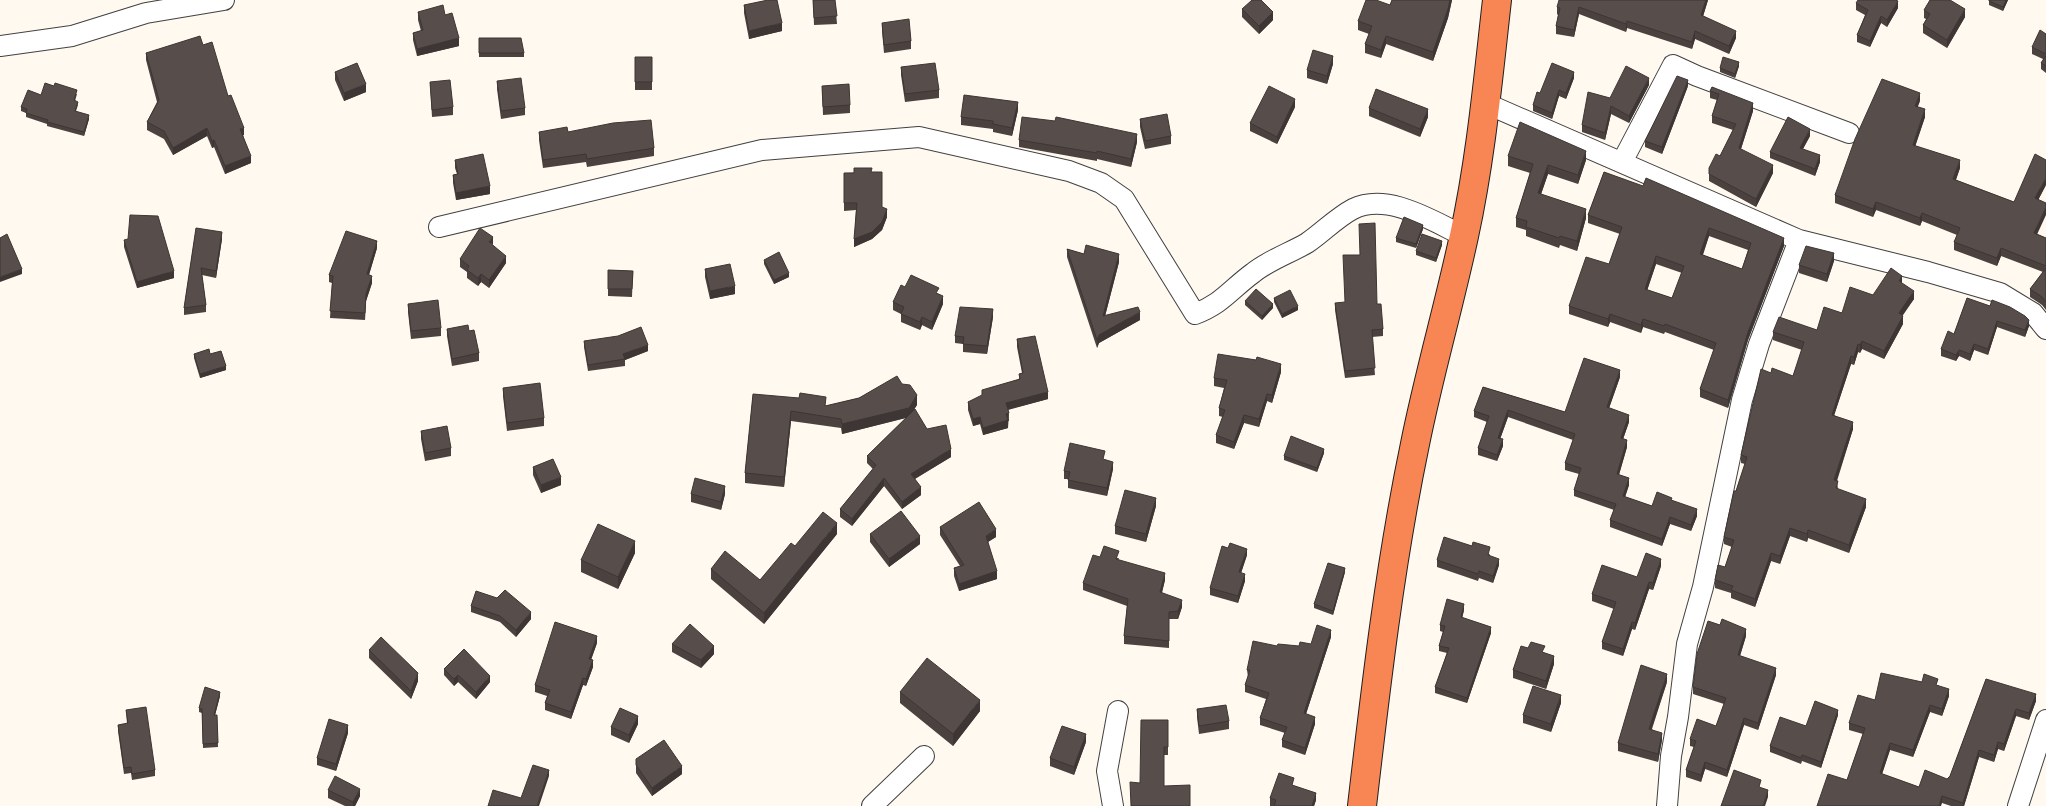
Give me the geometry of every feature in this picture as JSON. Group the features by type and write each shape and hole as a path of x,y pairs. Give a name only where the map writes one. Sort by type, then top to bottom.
{"highway":[{"path":"1362,806 1381,641 1411,462 1464,236 1485,102 1497,0"}],"street":[{"path":"0,46 72,36 146,13 224,0"},
{"path":"1622,162 1673,65 1697,76 1848,133"},
{"path":"1485,102 1799,240 1928,272 2000,293 2033,313 2046,329"},
{"path":"439,227 762,150 919,137 1068,171 1101,184 1124,200 1195,314 1214,307 1254,272 1307,242 1352,210 1368,203 1381,203 1408,211 1464,236"},
{"path":"1667,806 1671,756 1687,644 1703,587 1742,400 1759,344 1799,240"},
{"path":"1113,806 1107,771 1118,712"},
{"path":"2018,806 2046,720"},
{"path":"872,806 924,756"}],"building":[{"path":"777,0 782,23 749,31 744,5"},
{"path":"813,0 835,0 837,16 814,18"},
{"path":"1252,0 1261,0 1273,12 1259,26 1242,9"},
{"path":"1366,0 1376,0 1390,5 1392,0 1450,0 1433,52 1386,36 1381,50 1365,44 1372,26 1358,21"},
{"path":"1559,0 1706,0 1701,15 1736,31 1729,46 1695,31 1692,42 1627,21 1626,24 1579,7 1574,30 1556,26 1560,8 1557,7"},
{"path":"1858,0 1898,1 1887,20 1881,16 1870,41 1857,35 1868,10 1856,3"},
{"path":"1930,0 1950,0 1965,9 1947,40 1923,25 1930,14 1924,10"},
{"path":"1989,0 2006,0 2003,7"},
{"path":"443,5 445,15 452,13 459,38 417,49 413,33 423,30 418,12"},
{"path":"909,19 911,41 884,45 882,23"},
{"path":"2040,30 2046,34 2046,54 2032,47"},
{"path":"200,36 203,45 212,42 228,96 231,95 244,128 240,129 251,156 225,166 207,128 173,148 164,131 147,122 159,100 146,53"},
{"path":"479,38 521,38 524,53 479,53"},
{"path":"1313,50 1333,56 1327,76 1307,70"},
{"path":"2046,56 2046,66 2041,63"},
{"path":"635,57 652,57 652,82 635,82"},
{"path":"1723,57 1739,62 1735,74 1720,68"},
{"path":"357,63 366,84 344,93 335,72"},
{"path":"935,63 939,90 905,94 901,67"},
{"path":"1552,63 1574,72 1566,93 1559,90 1552,113 1533,105 1537,92 1540,93"},
{"path":"1626,66 1649,78 1629,116 1611,106 1605,133 1582,125 1588,92 1610,98"},
{"path":"1677,76 1688,80 1662,147 1645,141"},
{"path":"521,78 525,108 501,111 497,81"},
{"path":"1882,79 1920,93 1915,106 1925,109 1913,145 1960,160 1953,179 2014,202 2035,154 2046,160 2046,178 2035,198 2046,203 2046,207 2034,233 2046,238 2046,266 2001,248 1997,258 1954,242 1960,228 1922,213 1920,218 1876,202 1873,209 1835,195 1855,139"},
{"path":"450,80 453,107 432,110 430,82"},
{"path":"45,83 54,86 55,83 77,90 74,100 78,102 75,111 89,115 84,132 47,122 48,120 26,113 27,109 21,107 28,90 41,95"},
{"path":"849,84 850,105 823,107 822,86"},
{"path":"1269,86 1295,99 1277,137 1250,123"},
{"path":"1712,87 1753,103 1739,148 1773,165 1756,199 1709,174 1709,168 1716,154 1720,156 1736,124 1712,116 1719,94 1710,91"},
{"path":"1376,89 1428,109 1420,129 1369,108"},
{"path":"964,95 1018,102 1012,128 993,124 993,121 961,117"},
{"path":"1167,114 1171,136 1145,141 1140,119"},
{"path":"1022,117 1055,121 1056,117 1137,134 1131,159 1097,151 1097,153 1019,140"},
{"path":"1788,117 1810,129 1800,148 1820,155 1815,169 1770,152"},
{"path":"651,120 654,148 587,159 586,154 543,160 539,132 567,127 568,132 613,123"},
{"path":"1520,122 1586,151 1578,175 1548,165 1538,193 1586,209 1577,241 1560,236 1559,238 1526,227 1527,221 1516,218 1533,164 1508,156"},
{"path":"483,154 490,186 456,193 453,175 458,174 455,160"},
{"path":"854,168 872,168 871,172 882,172 882,207 887,209 882,222 872,232 854,239 857,203 844,203 844,173 854,173"},
{"path":"1604,172 1643,186 1646,178 1784,238 1748,332 1728,400 1700,389 1716,343 1665,324 1664,326 1643,319 1641,325 1610,314 1608,319 1569,306 1586,257 1609,264 1622,227 1588,215","holes":["1709,228 1751,243 1742,269 1700,254","1656,256 1684,266 1672,298 1645,289"]},
{"path":"130,215 158,216 174,271 137,282 124,240 128,239"},
{"path":"1404,217 1423,225 1416,244 1396,238"},
{"path":"1375,223 1377,304 1381,304 1383,329 1372,330 1375,368 1345,371 1335,303 1345,302 1343,255 1360,255 1359,224"},
{"path":"196,228 222,232 216,271 201,268 206,305 184,308"},
{"path":"480,228 493,237 489,242 506,256 489,280 481,274 478,278 467,270 469,266 460,259"},
{"path":"346,231 377,241 367,274 372,276 366,294 365,313 330,311 333,276 329,275"},
{"path":"7,234 22,269 0,277 0,238"},
{"path":"1422,234 1442,241 1436,258 1416,251"},
{"path":"1086,245 1119,254 1103,316 1138,307 1140,312 1099,335 1097,340 1067,249 1084,254"},
{"path":"1806,246 1834,253 1827,274 1799,265"},
{"path":"779,252 789,273 774,280 764,260"},
{"path":"730,264 735,286 710,291 705,269"},
{"path":"1891,268 1902,276 1899,281 1914,291 1899,313 1903,316 1884,351 1862,341 1860,345 1858,344 1854,357 1851,356 1832,415 1853,422 1834,480 1838,481 1836,488 1866,499 1849,545 1808,530 1807,534 1790,528 1780,556 1771,553 1755,599 1731,590 1733,586 1715,580 1718,565 1725,567 1734,540 1724,537 1734,491 1736,491 1747,457 1741,455 1761,369 1771,373 1772,368 1793,376 1804,342 1773,332 1779,317 1817,330 1824,307 1842,313 1850,287 1873,295"},
{"path":"2046,268 2046,302 2030,289"},
{"path":"608,270 633,271 632,289 608,289"},
{"path":"911,275 939,288 936,293 943,296 932,322 922,317 920,322 901,314 904,307 893,302 901,285 905,287"},
{"path":"1256,289 1273,304 1262,316 1245,301"},
{"path":"1290,290 1298,306 1282,314 1274,298"},
{"path":"1967,298 1990,306 1992,300 2010,307 2029,320 2025,330 1997,321 1988,349 1974,344 1970,354 1959,350 1956,355 1941,349 1948,331 1954,334"},
{"path":"438,300 441,328 411,331 408,304"},
{"path":"960,307 993,309 987,346 963,344 964,337 955,336"},
{"path":"468,325 469,331 474,330 479,353 452,359 447,329"},
{"path":"641,327 648,345 623,354 625,359 588,365 584,341 618,336"},
{"path":"1035,336 1048,392 1006,403 1009,413 1006,414 1008,420 983,428 980,417 973,419 968,402 982,395 982,390 1020,379 1019,374 1023,373 1017,339"},
{"path":"209,349 210,354 221,351 226,366 200,374 194,354"},
{"path":"1218,354 1256,360 1257,357 1281,364 1272,395 1267,394 1259,419 1244,415 1234,442 1216,435 1225,410 1219,408 1227,380 1214,378"},
{"path":"1584,358 1620,370 1607,407 1629,415 1621,438 1627,440 1617,474 1629,478 1623,496 1652,506 1657,492 1672,498 1671,500 1697,509 1691,525 1670,517 1662,539 1610,520 1616,504 1574,490 1581,468 1565,463 1575,434 1508,410 1498,438 1503,439 1497,455 1478,448 1489,416 1474,411 1483,387 1565,412"},
{"path":"897,376 902,384 910,385 917,395 909,408 842,424 841,419 791,411 784,477 745,473 753,394 799,398 800,393 826,397 825,406 859,398"},
{"path":"540,383 544,418 507,423 503,388"},
{"path":"915,409 927,429 946,425 951,449 911,474 921,487 902,502 884,478 852,519 840,509 876,465 867,456"},
{"path":"447,426 451,448 425,453 421,431"},
{"path":"1291,436 1324,449 1317,468 1284,456"},
{"path":"1070,443 1105,451 1103,459 1113,462 1107,488 1068,480 1070,472 1064,471"},
{"path":"553,459 561,477 541,485 533,467"},
{"path":"695,478 725,486 721,502 691,494"},
{"path":"1125,490 1156,498 1146,534 1115,526"},
{"path":"979,502 996,529 986,536 997,571 959,584 954,568 964,565 940,527"},
{"path":"901,511 920,536 889,559 870,534"},
{"path":"823,512 837,523 764,613 711,569 725,551 760,580 791,543 795,546"},
{"path":"598,524 635,541 618,577 581,560"},
{"path":"1444,537 1472,546 1473,542 1490,547 1488,555 1499,559 1493,576 1479,571 1478,574 1437,560"},
{"path":"1230,543 1247,549 1239,572 1245,574 1238,596 1210,588 1222,546 1228,548"},
{"path":"1104,546 1119,551 1116,559 1165,573 1160,592 1182,600 1178,611 1169,612 1169,641 1124,636 1128,599 1083,583 1093,555 1100,557"},
{"path":"1646,553 1661,559 1653,583 1649,582 1635,623 1632,622 1623,649 1602,642 1616,602 1592,594 1602,565 1637,577"},
{"path":"1328,563 1345,568 1333,611 1314,604"},
{"path":"505,590 531,612 516,630 500,616 471,606 476,591 497,598"},
{"path":"1447,599 1464,604 1461,617 1491,627 1467,698 1435,687 1449,648 1439,646 1445,626 1440,625"},
{"path":"1722,619 1746,629 1738,655 1776,668 1758,723 1744,718 1727,770 1705,762 1701,775 1686,770 1696,741 1690,739 1697,719 1716,726 1726,698 1693,687 1697,654 1708,621 1720,625"},
{"path":"555,622 597,636 589,659 593,660 586,679 583,678 571,712 545,703 550,690 535,685"},
{"path":"690,624 714,646 701,660 672,644"},
{"path":"1317,625 1331,630 1304,713 1315,717 1305,748 1282,740 1287,727 1260,718 1269,693 1245,685 1250,670 1247,670 1253,641 1277,646 1278,644 1299,646 1300,642 1311,644"},
{"path":"381,637 418,673 411,691 369,650"},
{"path":"1531,642 1545,646 1542,652 1554,656 1546,681 1513,670 1521,646 1528,648"},
{"path":"464,649 490,676 476,692 458,675 454,679 444,669"},
{"path":"927,658 980,700 953,734 900,692"},
{"path":"1641,665 1667,674 1649,729 1662,733 1658,754 1618,743"},
{"path":"1881,673 1922,682 1924,674 1938,679 1936,685 1949,689 1942,709 1930,705 1913,750 1890,743 1880,773 1919,787 1925,770 1947,779 1950,776 1986,679 2036,694 2029,713 2016,709 2004,744 1998,742 1994,755 1979,750 1963,803 1942,796 1939,806 1817,806 1828,774 1847,780 1865,728 1849,723 1858,695 1875,700"},
{"path":"1533,686 1561,695 1551,724 1523,715"},
{"path":"205,687 220,692 214,715 217,715 218,743 203,744 202,709 199,708"},
{"path":"1815,701 1838,710 1821,762 1802,755 1801,758 1770,746 1780,717 1806,726"},
{"path":"1226,705 1229,721 1199,726 1197,709"},
{"path":"146,707 155,770 132,774 131,767 124,768 118,725 128,723 126,710"},
{"path":"620,708 638,716 629,735 611,727"},
{"path":"329,719 348,725 336,764 317,758"},
{"path":"1141,720 1168,720 1168,747 1164,747 1164,786 1190,785 1190,806 1131,806 1130,782 1140,783"},
{"path":"1062,726 1086,734 1074,767 1050,758"},
{"path":"664,740 682,766 652,788 636,765 636,759"},
{"path":"533,765 549,770 537,806 488,806 493,790 521,798"},
{"path":"1734,770 1761,780 1759,787 1768,790 1763,806 1721,806"},
{"path":"1279,773 1294,778 1292,785 1316,793 1312,806 1274,806 1276,800 1270,798"},
{"path":"335,776 360,789 353,802 328,790"}]}
